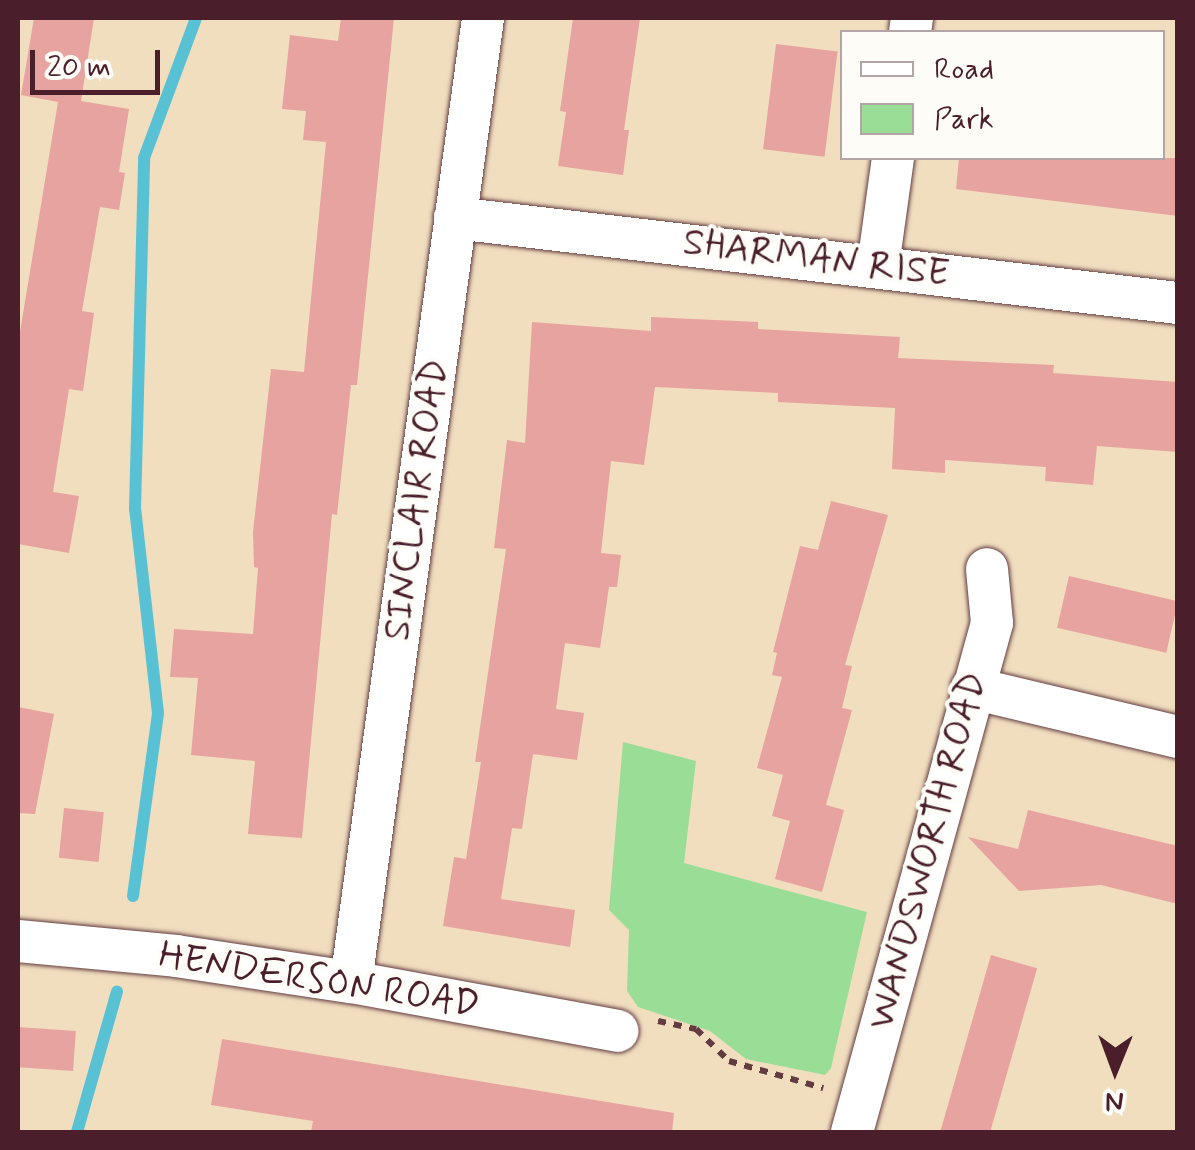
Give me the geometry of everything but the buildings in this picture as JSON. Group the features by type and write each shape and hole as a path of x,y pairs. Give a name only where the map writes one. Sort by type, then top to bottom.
{"street":[{"name":"SINCLAIR ROAD","path":"351,982 483,18"},
{"path":"878,266 893,160"},
{"name":"SHARMAN RISE","path":"455,218 1178,302"},
{"name":"WANDSWORTH ROAD","path":"856,1116 992,623 988,569"},
{"path":"972,688 1178,738"},
{"name":"HENDERSON ROAD","path":"18,941 176,956 351,982 618,1031"}],"path":[{"path":"618,1031 658,1020 696,1029 730,1061 856,1116"}],"green space":[{"path":"623,742 696,761 684,863 867,912 831,1068 825,1075 746,1059 710,1031 638,1007 627,991 629,930 609,910"}],"waterway":[{"path":"133,896 158,713 135,509 144,158 196,18"},
{"path":"77,1132 117,992"}]}
